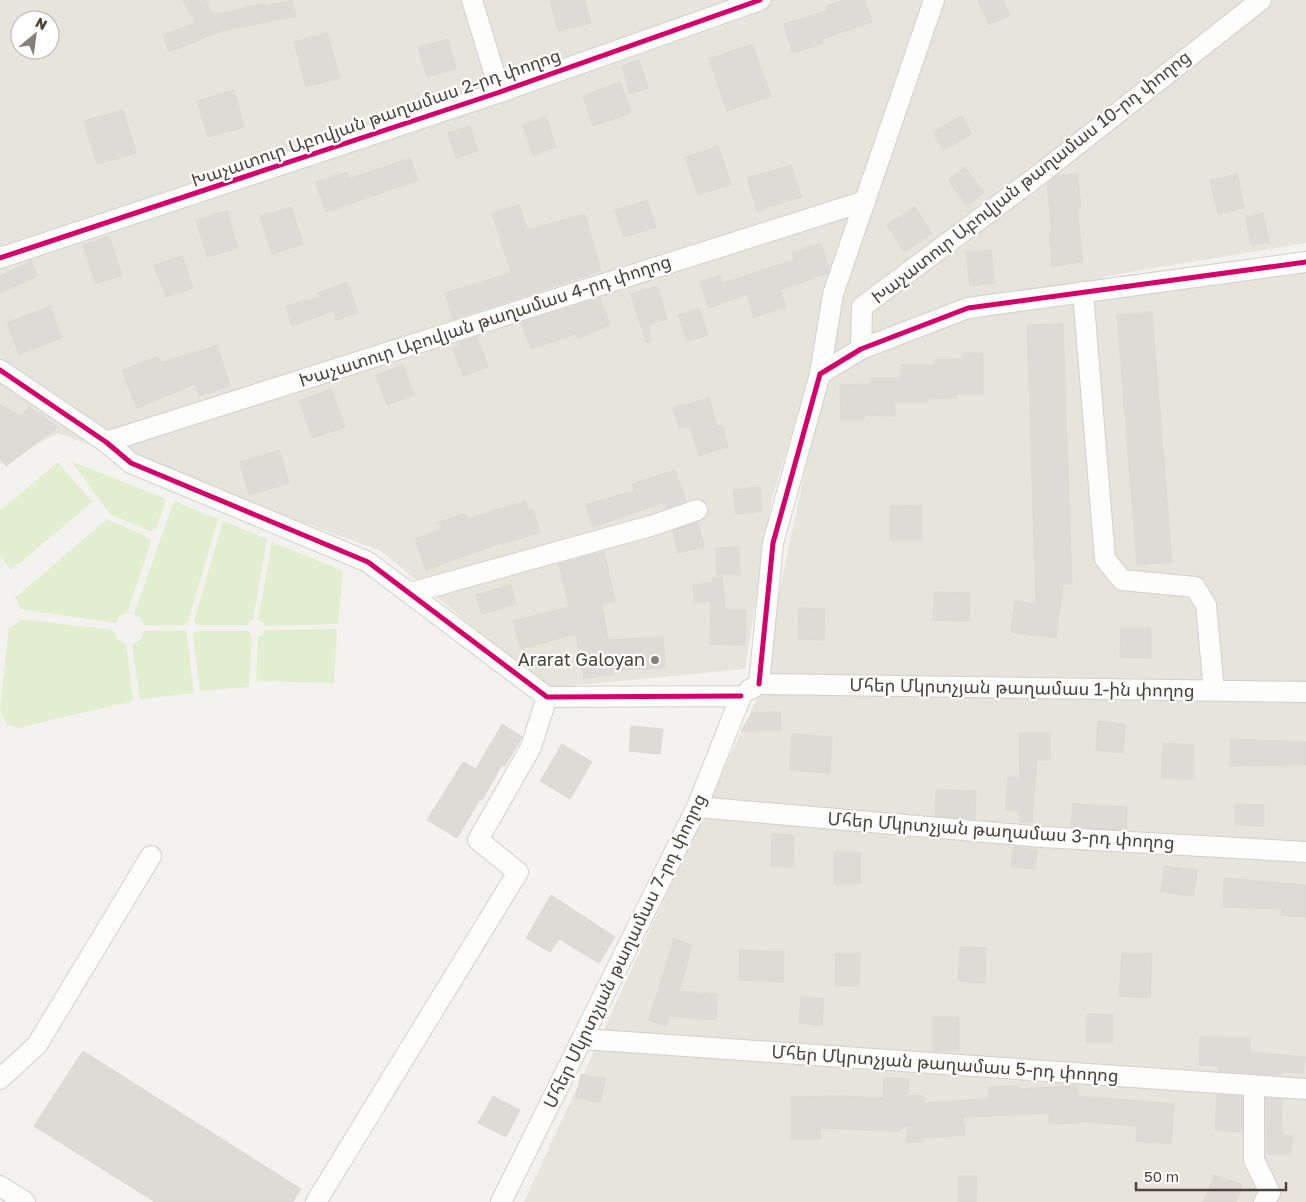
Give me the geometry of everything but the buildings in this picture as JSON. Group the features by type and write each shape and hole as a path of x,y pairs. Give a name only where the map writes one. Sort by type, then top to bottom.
{"street":[{"path":"472,0 500,92"},
{"name":"Խաչատուր Աբովյան թաղամաս 2-րդ փողոց","path":"0,258 500,92 760,0"},
{"path":"0,370 106,442 131,463 368,562 547,697 741,696 759,684 773,543 820,374 833,294 934,0"},
{"name":"Խաչատուր Աբովյան թաղամաս 10-րդ փողոց","path":"861,349 862,307 1040,174 1261,0"},
{"name":"Խաչատուր Աբովյան թաղամաս 4-րդ փողոց","path":"106,442 865,201"},
{"path":"820,374 861,349 968,308 1306,262"},
{"path":"1083,292 1105,559 1122,580 1195,587 1206,605 1214,691"},
{"path":"410,593 654,526 697,510"},
{"name":"Մհեր Մկրտչյան թաղամաս 1-ին փողոց","path":"759,684 1306,692"},
{"name":"Մհեր Մկրտչյան թաղամաս 7-րդ փողոց","path":"502,1202 697,807 741,696"},
{"path":"316,1202 518,872 478,840 532,747 547,697"},
{"name":"Մհեր Մկրտչյան թաղամաս 3-րդ փողոց","path":"697,807 1043,837 1306,852"},
{"path":"0,1079 37,1045 151,856"},
{"name":"Մհեր Մկրտչյան թաղամաս 5-րդ փողոց","path":"584,1039 1306,1089"},
{"path":"1254,1085 1254,1160 1270,1193 1264,1202"},
{"path":"0,1186 25,1202"}],"shaded area":[{"path":"0,0 1306,0 1306,243 1113,275 974,313 1306,272 1306,1202 524,1202 757,698 825,375 973,314 815,357 772,498 745,669 547,688 381,551 58,433 0,464"}],"green space":[{"path":"71,461 166,499 156,529 150,531 110,514"},
{"path":"58,462 92,502 11,570 0,556 0,511"},
{"path":"174,501 218,519 188,622 184,625 144,625 141,618 134,614"},
{"path":"107,519 145,536 151,542 127,613 120,616 115,623 21,609 15,598"},
{"path":"223,521 267,539 253,620 247,625 197,625 194,621"},
{"path":"272,542 343,571 338,624 265,626 263,622 258,620"},
{"path":"20,619 113,630 118,640 126,643 133,701 17,728 7,725 0,710 9,627 17,624"},
{"path":"337,629 334,683 256,681 258,637 263,635 264,630"},
{"path":"186,630 194,693 140,699 132,644 139,641 145,631"},
{"path":"196,631 248,631 252,636 249,687 200,691 193,634"}],"cycle path":[{"path":"0,258 500,92 760,0"},
{"path":"759,684 773,543 820,374 861,349 968,308 1306,262"},
{"path":"0,370 106,442 131,463 368,562 547,697 741,696"}],"place":[{"name":"Ararat Galoyan","path":"655,660"}]}
